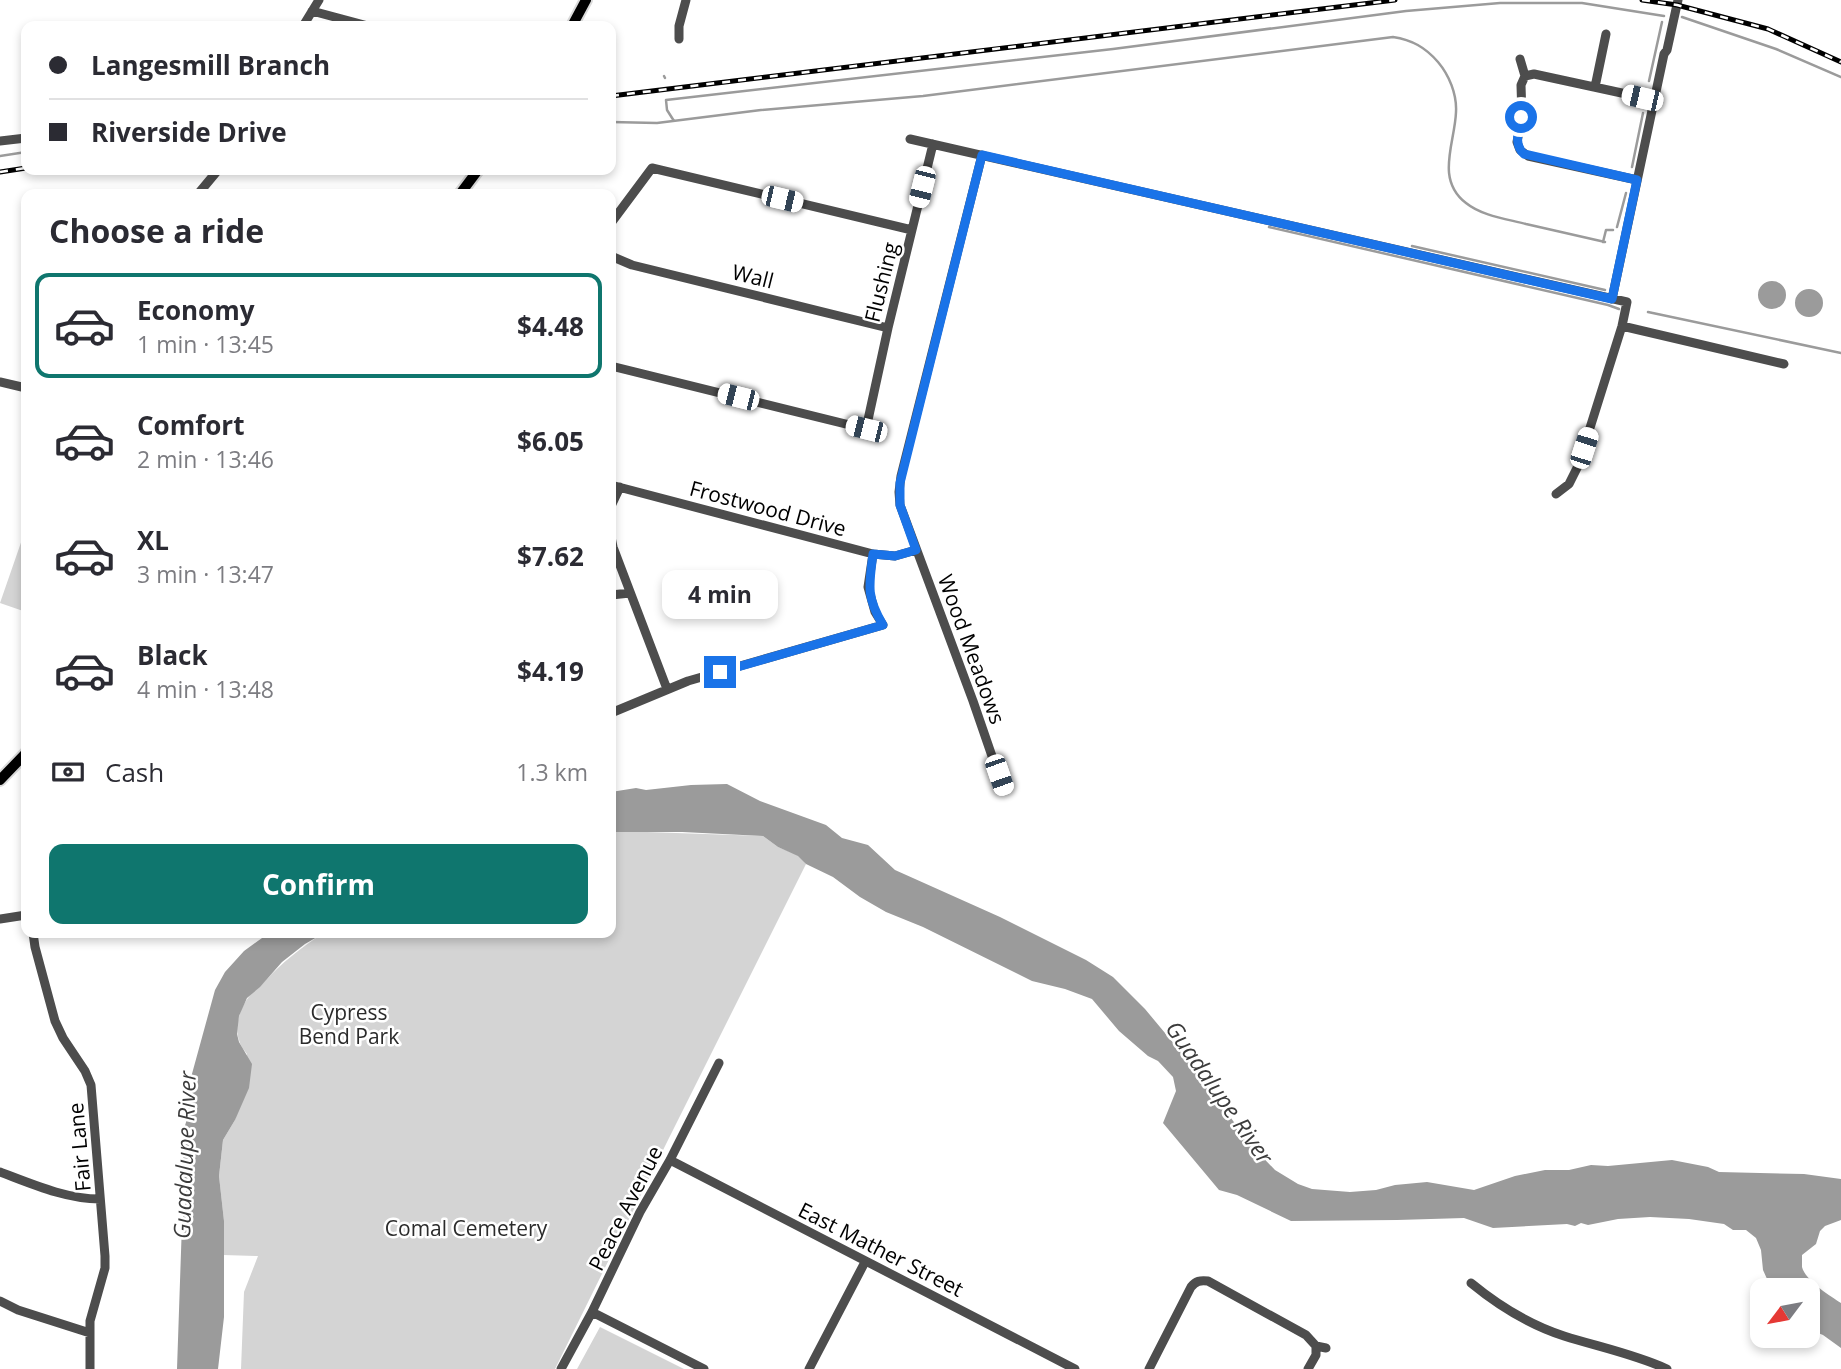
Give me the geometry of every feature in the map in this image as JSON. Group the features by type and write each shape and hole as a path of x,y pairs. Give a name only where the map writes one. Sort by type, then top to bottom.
{"main road":[{"path":"575,21 586,0"},
{"path":"0,779 21,758"}],"street":[{"path":"306,21 318,0"},
{"path":"679,39 679,26 687,0"},
{"path":"1612,299 1676,0"},
{"path":"312,11 349,21"},
{"path":"1595,87 1606,34"},
{"path":"1520,59 1525,76 1521,85 1521,117 1517,142 1520,150 1528,156 1637,180"},
{"path":"1525,76 1534,74 1654,100"},
{"path":"0,141 21,139"},
{"path":"910,139 1627,302 1578,466 1569,484 1556,494"},
{"name":"Flushing","path":"616,367 866,429 887,328 933,144"},
{"name":"Wood Meadows","path":"982,155 900,483 900,505 1003,788"},
{"path":"616,216 652,168 912,230"},
{"path":"202,189 214,175"},
{"name":"Wall","path":"616,258 632,265 887,328"},
{"path":"1622,326 1784,364"},
{"path":"0,382 21,386"},
{"name":"Frostwood Drive","path":"616,486 873,554 895,556 916,550"},
{"path":"616,711 699,678 883,625 875,612 868,587 873,554"},
{"path":"616,557 667,690"},
{"path":"616,595 630,593"},
{"path":"0,919 21,916"},
{"name":"Fair Lane","path":"34,938 54,1021 91,1085 105,1268 92,1311 90,1369"},
{"name":"Peace Avenue","path":"561,1369 719,1063"},
{"name":"East Mather Street","path":"670,1160 1075,1369"},
{"path":"0,1172 80,1198 100,1199"},
{"path":"809,1369 865,1262"},
{"path":"1149,1369 1191,1287 1199,1281 1208,1281 1295,1329 1316,1346 1326,1348"},
{"path":"1471,1283 1495,1303 1531,1323 1648,1360 1667,1369"},
{"path":"0,1301 18,1310 90,1333"},
{"path":"592,1312 704,1369"},
{"path":"1308,1369 1316,1355 1316,1346"}],"green space":[{"path":"21,542 21,610 0,603"},
{"path":"616,831 763,836 778,847 800,856 806,864 555,1369 241,1369 244,1292 258,1256 223,1255 224,1221 219,1176 223,1140 235,1120 247,1054 240,1044 237,1029 240,1012 248,998 285,962 316,938 616,938"},
{"path":"600,1327 684,1369 577,1369"}],"water":[{"path":"1772,281 1782,285 1786,295 1782,305 1772,309 1762,305 1758,295 1762,285"},
{"path":"1809,289 1819,293 1823,303 1819,313 1809,317 1799,313 1795,303 1799,293"},
{"path":"727,784 760,801 826,825 842,838 868,845 895,870 1000,917 1086,960 1113,977 1145,1009 1200,1075 1249,1143 1275,1170 1298,1184 1312,1189 1350,1192 1427,1182 1474,1190 1515,1176 1545,1170 1672,1160 1708,1167 1719,1172 1804,1174 1841,1179 1841,1220 1825,1226 1820,1231 1816,1244 1802,1255 1802,1267 1809,1278 1767,1278 1756,1238 1746,1230 1733,1230 1724,1224 1689,1219 1650,1217 1618,1219 1588,1225 1581,1223 1575,1226 1567,1224 1493,1228 1464,1218 1291,1221 1237,1195 1219,1190 1163,1123 1176,1091 1173,1077 1158,1061 1148,1056 1119,1031 1092,999 1032,981 923,927 886,912 763,836 616,832 616,791 636,788 646,790"},
{"name":"Guadalupe River","path":"262,938 315,938 282,962 247,998 239,1016 239,1042 252,1064 249,1088 223,1140 219,1176 224,1221 224,1317 218,1369 177,1369 182,1223 187,1195 183,1172 184,1129 189,1112 187,1092 215,990 225,972 244,951"},
{"path":"1820,1288 1841,1303 1841,1348 1820,1334"}],"waterway":[{"path":"674,121 667,110 666,100 1113,49 1406,11 1500,3 1582,3 1664,16"},
{"path":"1682,17 1776,49 1841,77"},
{"path":"1649,81 1662,22"},
{"path":"616,122 657,123 761,110 923,96 1393,37 1423,48 1438,62 1449,79 1454,92 1456,112 1449,172 1451,183 1466,203 1495,216 1605,242"},
{"path":"1632,167 1643,113"},
{"path":"0,156 21,153"},
{"path":"1617,227 1626,193"},
{"path":"1269,227 1619,309"},
{"path":"1603,242 1606,230 1613,230"},
{"path":"1412,246 1605,290"},
{"path":"1648,312 1841,353"}],"railway":[{"path":"616,95 1395,0"},
{"path":"1642,0 1677,5 1768,29 1841,62"},
{"path":"0,172 21,169"}],"route":[{"path":"720,672 883,625 875,612 868,587 873,554 895,556 916,550 900,505 900,483 982,155 1612,299 1637,180 1524,154 1518,148 1517,142 1521,117"}],"park label":[{"name":"Cypress Bend Park","path":"349,1024"},
{"name":"Comal Cemetery","path":"466,1228"}]}
